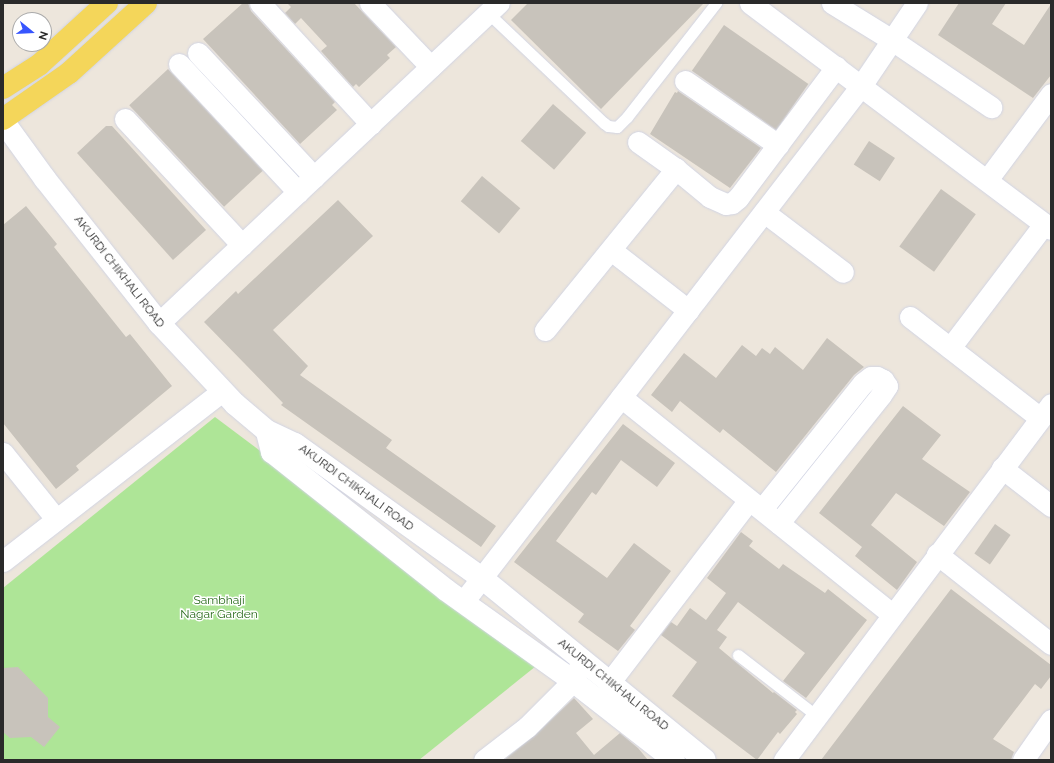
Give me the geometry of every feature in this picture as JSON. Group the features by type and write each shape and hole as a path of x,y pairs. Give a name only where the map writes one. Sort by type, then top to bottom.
{"main road":[{"path":"3,88 39,65 106,3"},
{"path":"3,120 69,74 146,3"},
{"name":"AKURDI CHIKHALI ROAD","path":"3,120 45,179 159,323 222,391 267,432 295,444 483,579 705,760"},
{"path":"267,432 272,452 463,602 573,681 674,760"}],"street":[{"path":"260,3 371,124"},
{"path":"370,3 431,67"},
{"path":"750,3 1048,227 950,348"},
{"path":"832,3 892,40 991,107"},
{"path":"463,602 483,579 621,397 861,86 917,3"},
{"path":"159,323 494,8"},
{"path":"198,54 314,177"},
{"path":"179,64 298,192"},
{"path":"638,142 676,169 710,197 726,204 732,203 738,198 836,67"},
{"path":"685,81 778,145"},
{"path":"987,180 1051,94"},
{"path":"125,119 242,245"},
{"path":"545,330 676,169"},
{"path":"764,212 843,272"},
{"path":"610,250 688,310"},
{"path":"784,760 937,554 1046,411 950,348 910,317"},
{"path":"609,683 756,505 863,383 871,377 877,377 883,380 887,386 882,395 779,523"},
{"path":"3,561 222,391"},
{"path":"621,397 892,614"},
{"path":"3,453 56,519"},
{"path":"1002,468 1051,506"},
{"path":"937,554 1051,644"},
{"path":"484,760 527,727 573,681 582,661"},
{"path":"1023,760 1051,720"}],"lane":[{"path":"494,8 604,123 608,126 616,127 627,116 716,3"},
{"path":"738,655 817,716"}],"green space":[{"name":"Sambhaji Nagar Garden","path":"215,417 541,662 419,760 3,760 3,588"}],"building":[{"path":"243,3 248,3 251,11 335,102 332,105 337,110 300,144 203,39"},
{"path":"287,3 354,3 396,47 387,55 390,58 359,87 356,84 353,87 321,51 327,46 301,18 295,24 285,13 291,7"},
{"path":"528,3 704,3 601,109 511,20"},
{"path":"959,3 1006,3 992,24 1024,45 1051,4 1051,75 1033,98 938,35"},
{"path":"724,25 808,84 776,130 692,71"},
{"path":"168,69 263,171 224,207 129,105"},
{"path":"678,91 761,148 730,188 650,134 675,92 677,93"},
{"path":"553,104 586,133 554,170 521,141"},
{"path":"106,126 112,126 206,230 173,260 77,153"},
{"path":"869,141 895,158 880,181 854,164"},
{"path":"482,176 520,208 499,233 461,201"},
{"path":"941,189 976,214 934,272 899,246"},
{"path":"338,200 373,236 273,330 308,366 300,375 392,440 386,448 496,526 481,547 281,405 283,403 204,322 236,291 238,294"},
{"path":"26,206 57,244 54,247 126,337 130,334 172,386 76,466 79,470 56,489 3,423 3,225"},
{"path":"827,338 864,367 854,375 776,472 723,429 720,433 680,401 672,412 651,395 684,353 716,378 742,345 756,356 762,348 770,354 775,347 803,370"},
{"path":"903,406 941,435 922,459 970,492 944,526 896,493 871,525 917,562 897,590 855,556 862,547 819,513"},
{"path":"623,424 675,463 657,487 621,460 596,495 592,492 556,541 607,578 634,543 671,571 630,626 635,630 618,651 578,622 584,614 514,562"},
{"path":"995,524 1011,535 990,564 974,553"},
{"path":"741,532 753,541 749,546 779,569 783,564 825,593 828,589 867,620 806,698 783,681 805,653 738,602 717,630 727,637 719,648 773,693 774,692 797,710 795,712 797,714 780,734 778,732 757,760 672,696 697,662 661,635 671,622 677,626 690,608 706,620 726,593 707,578"},
{"path":"951,589 1051,665 1051,676 1041,689 1035,684 993,739 1014,752 1011,760 821,760"},
{"path":"18,667 48,698 48,717 60,727 44,747 31,737 10,738 3,732 3,668"},
{"path":"574,698 593,719 576,733 594,755 620,733 638,748 648,760 504,760 535,735"}]}
